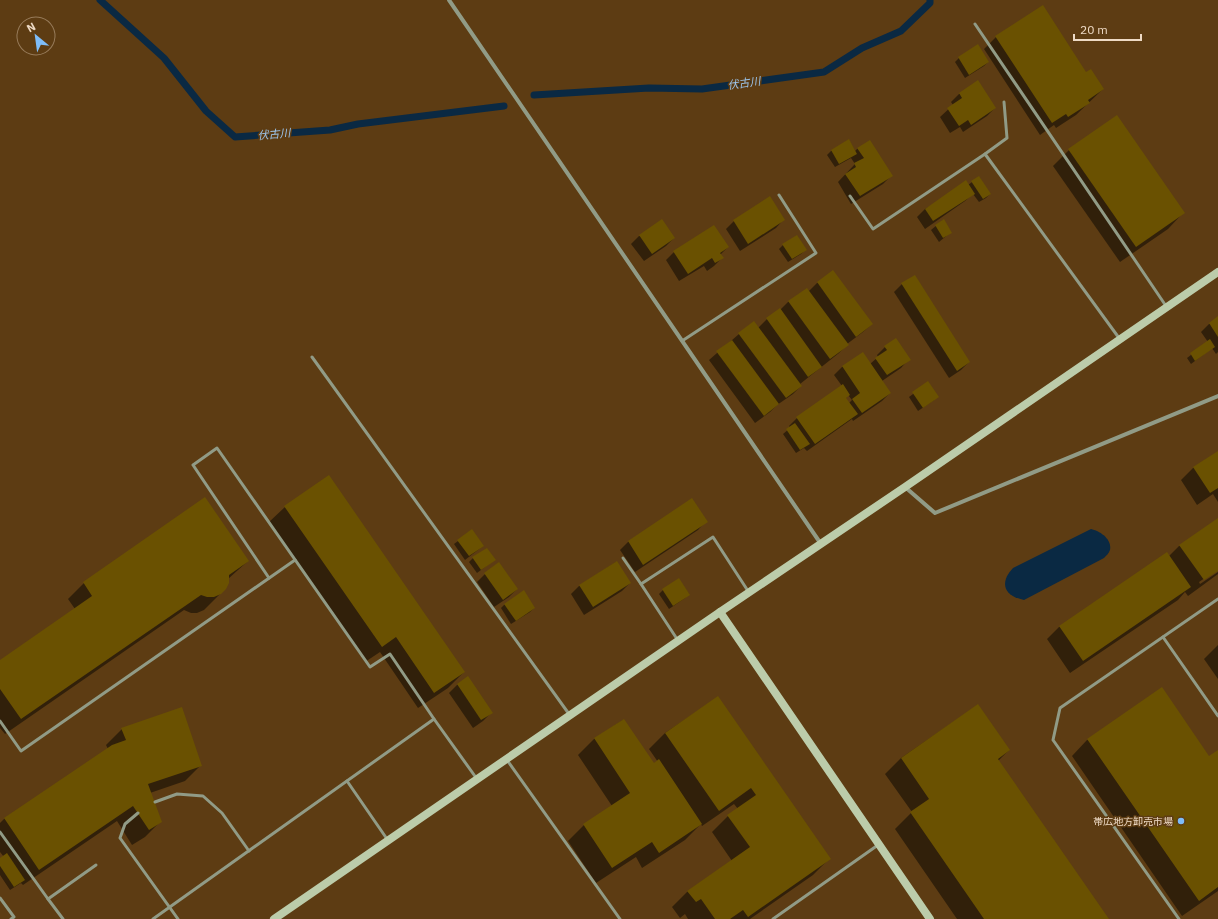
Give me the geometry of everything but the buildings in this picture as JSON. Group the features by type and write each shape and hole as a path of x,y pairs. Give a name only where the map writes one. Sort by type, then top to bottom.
{"street":[{"path":"449,0 821,545"},
{"path":"274,919 1218,272"},
{"path":"905,487 935,513 1218,396"},
{"path":"720,612 930,919"}],"lane":[{"path":"975,24 1167,308"},
{"path":"850,196 873,229 1007,138 1004,102"},
{"path":"985,154 1120,339"},
{"path":"682,341 816,253 779,195"},
{"path":"312,357 570,716"},
{"path":"269,578 193,465 217,448 370,667 390,654 477,779"},
{"path":"641,584 713,537 749,593"},
{"path":"623,558 678,641"},
{"path":"0,721 21,751 295,560"},
{"path":"1180,919 1053,740 1060,708 1218,599"},
{"path":"1163,637 1218,716"},
{"path":"153,919 434,719"},
{"path":"506,759 620,919"},
{"path":"347,781 388,841"},
{"path":"155,802 177,794 203,796 222,813 249,851"},
{"path":"138,814 125,824 120,838 178,919"},
{"path":"0,832 63,919"},
{"path":"773,919 879,844"},
{"path":"48,899 96,865"},
{"path":"0,898 14,917 11,919"}],"water":[{"path":"1091,529 1105,536 1109,542 1110,550 1104,558 1024,600 1017,598 1008,592 1005,584 1006,579 1013,568"}],"waterway":[{"name":"伏古川","path":"100,0 164,58 206,111 235,137 330,130 358,124 504,106"},
{"name":"伏古川","path":"534,95 649,88 702,89 824,72 862,48 901,31 930,3 930,0"}],"place":[{"name":"帯広地方卸売市場","path":"1181,821"}]}
